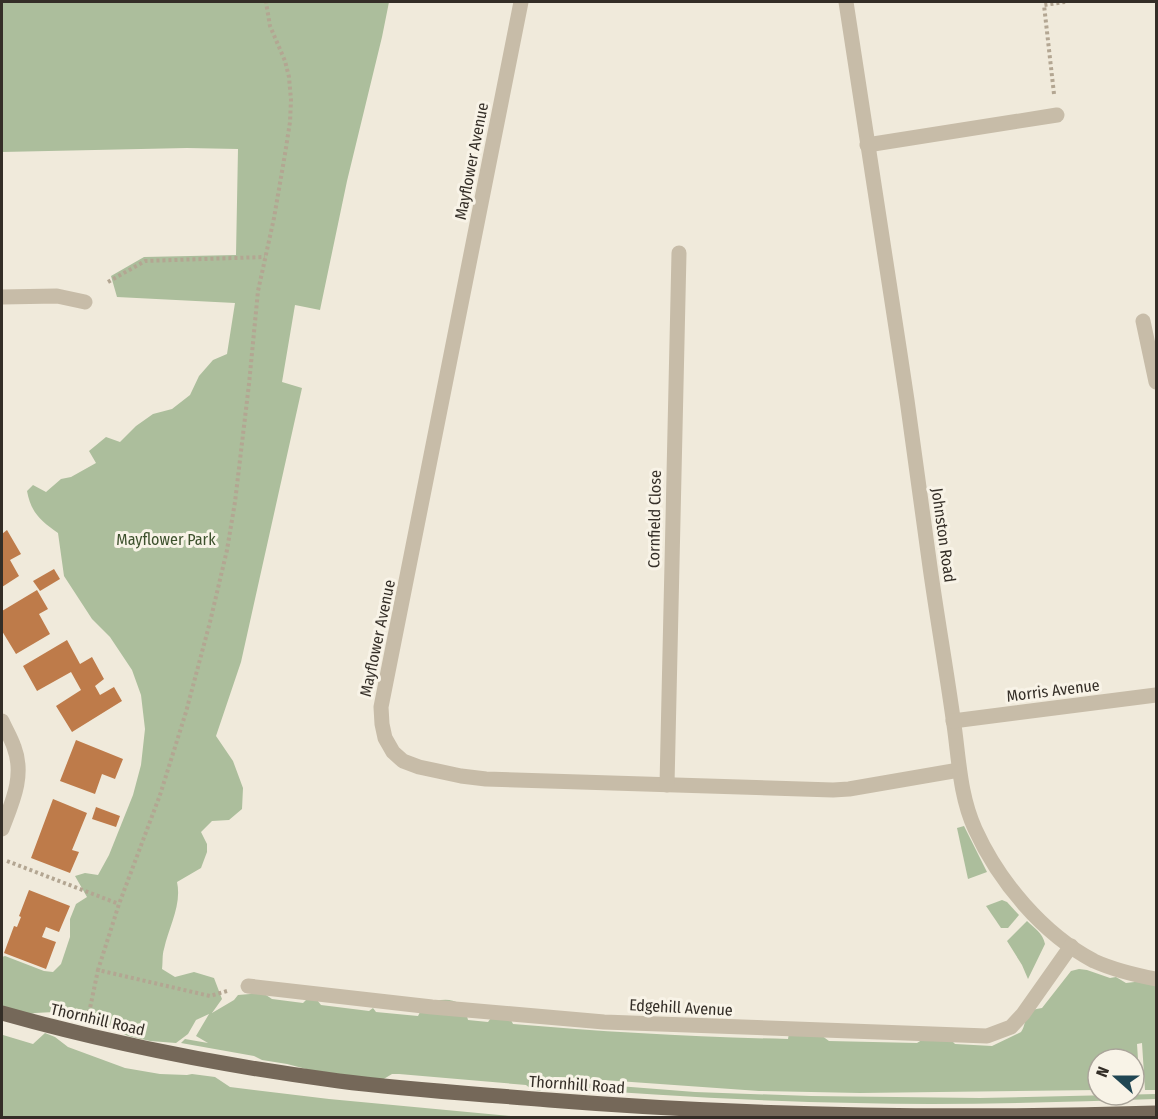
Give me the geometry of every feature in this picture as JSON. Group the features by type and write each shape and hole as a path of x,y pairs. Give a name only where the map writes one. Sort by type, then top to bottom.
{"main road":[{"name":"Thornhill Road","path":"2,1013 83,1035 209,1062 341,1081 460,1093 747,1112 870,1116 1156,1113"}],"street":[{"name":"Mayflower Avenue","path":"521,2 381,707 385,738 393,752 403,761 419,767 461,776 539,782 849,789 959,770"},
{"name":"Johnston Road","path":"846,2 954,721 959,770 966,801 976,830 1010,887 1052,932 1093,960 1117,970 1156,979"},
{"path":"867,145 1057,116"},
{"name":"Cornfield Close","path":"667,785 679,253"},
{"path":"2,297 57,296 85,302"},
{"path":"1143,321 1156,382"},
{"name":"Morris Avenue","path":"954,721 1156,695"},
{"path":"2,722 15,748 18,767 15,793 2,829"},
{"name":"Edgehill Avenue","path":"248,986 432,1007 604,1022 987,1036 1011,1027 1023,1014 1071,946"}],"path":[{"path":"88,1016 98,970 119,904 160,795 186,712 210,622 235,502 258,291 285,154 291,100 285,61 270,26 266,2"},
{"path":"1057,116 1044,5 1065,2"},
{"path":"108,282 146,261 265,257"},
{"path":"7,861 119,904"},
{"path":"98,970 210,996 248,986"}],"green space":[{"name":"Mayflower Park","path":"2,2 389,2 347,181 320,310 295,305 282,382 302,388 241,662 216,736 233,761 243,788 242,809 229,820 212,821 201,832 207,844 207,852 201,868 177,882 178,899 163,951 162,969 175,977 194,972 214,978 222,999 212,1013 234,1000 238,995 263,993 272,999 303,1003 309,997 317,1000 321,1005 369,1011 373,1008 376,1012 418,1016 424,1004 438,1000 451,1000 461,1006 468,1020 488,1022 491,1018 511,1020 513,1024 582,1029 788,1039 789,1033 806,1024 829,1041 917,1043 925,1038 955,1044 992,1046 1021,1032 1028,1014 1035,1009 1042,1008 1071,971 1087,970 1110,978 1116,977 1126,983 1143,981 1156,975 1156,1090 1146,1090 1146,1047 1142,1047 1142,1043 1137,1044 1137,1047 1086,1047 1086,1090 860,1093 759,1091 561,1077 554,1081 695,1092 811,1096 980,1098 1086,1096 1086,1101 894,1104 701,1097 546,1087 540,1091 526,1085 399,1074 392,1074 382,1080 310,1070 262,1060 254,1056 181,1043 185,1039 208,1043 196,1036 209,1014 196,1020 188,1034 176,1043 128,1036 73,1011 35,1013 6,1019 2,1017 2,957 5,956 44,971 53,972 61,964 70,937 70,919 76,904 87,897 75,876 85,873 98,875 109,855 133,795 141,765 145,729 141,695 132,670 110,637 92,619 64,576 58,533 38,516 31,505 27,491 33,485 46,492 61,479 71,477 96,463 89,451 106,437 120,442 136,426 153,414 172,409 190,395 199,376 213,360 227,354 235,303 117,297 111,276 144,257 236,255 238,149 2,152"},
{"path":"964,826 987,872 968,879 957,828"},
{"path":"1002,900 1007,902 1019,915 1008,928 1001,928 986,906"},
{"path":"1027,921 1040,934 1045,944 1028,979 1007,941"},
{"path":"2,1031 3,1035 33,1044 45,1033 68,1047 125,1068 160,1074 215,1077 230,1087 329,1099 522,1117 2,1117"},
{"name":"Mayflower Park","path":"1146,1094 1156,1094 1156,1099 1146,1099"}],"building":[{"path":"7,530 21,554 10,560 19,576 2,587 2,534"},
{"path":"54,569 60,579 40,591 33,581"},
{"path":"37,590 48,609 39,614 50,634 16,654 2,631 2,611"},
{"path":"67,640 80,664 92,657 104,679 95,686 100,695 114,687 122,701 72,732 56,706 81,690 71,672 37,691 23,666"},
{"path":"76,740 123,759 115,779 102,774 95,794 60,781"},
{"path":"53,799 87,813 72,850 79,852 70,873 31,858"},
{"path":"96,807 120,816 116,827 92,819"},
{"path":"29,890 70,906 59,932 46,927 42,937 56,942 46,969 4,953 14,926 17,927 21,917 19,916"}]}
